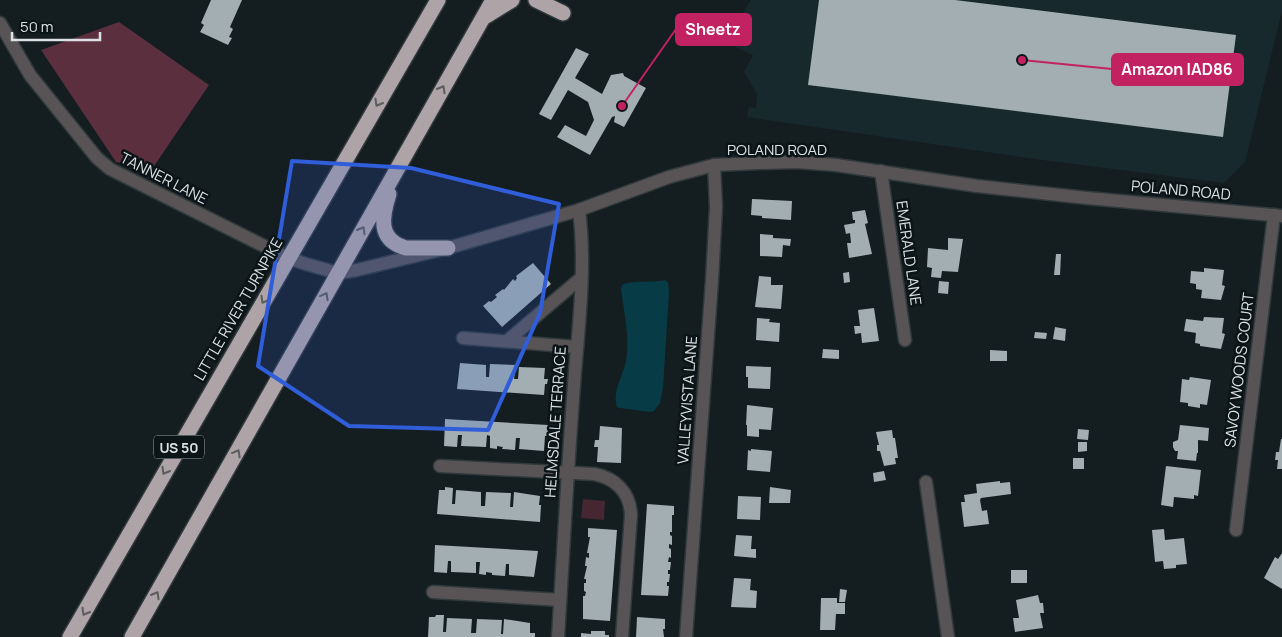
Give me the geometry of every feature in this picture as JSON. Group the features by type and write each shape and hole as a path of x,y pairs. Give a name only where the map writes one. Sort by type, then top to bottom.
{"highway":[{"name":"LITTLE RIVER TURNPIKE","path":"70,637 438,0"},
{"path":"132,637 493,0"},
{"path":"483,18 512,0"},
{"path":"536,0 563,13"},
{"path":"404,156 385,209 384,225 386,232 393,242 406,248 448,248"}],"street":[{"name":"TANNER LANE","path":"0,23 30,75 97,158 110,170 288,258"},
{"name":"POLAND ROAD","path":"288,258 338,273 357,270 448,248 579,210 669,177 714,165 797,162 881,171 977,186 1278,215"},
{"name":"VALLEYVISTA LANE","path":"686,637 712,280 716,207 714,165"},
{"name":"EMERALD LANE","path":"881,171 905,340"},
{"name":"HELMSDALE TERRACE","path":"558,637 567,473 581,278 582,238 579,210"},
{"name":"SAVOY WOODS COURT","path":"1236,530 1278,215"},
{"path":"507,341 581,278"},
{"path":"463,338 577,347"},
{"path":"440,466 594,474 616,482 622,489 630,506 631,516 622,637"},
{"path":"926,482 948,637"},
{"path":"433,592 560,600"}],"highlighted area":[{"path":"292,161 411,168 559,204 540,313 488,430 349,426 258,366"}],"shaded area":[{"path":"751,0 1282,0 1282,11 1245,162 1224,183 1042,160 747,117 749,107 756,108 757,94 744,72 753,55 725,42"},
{"path":"119,22 209,85 152,169 116,162 41,50"},
{"path":"583,499 605,501 604,520 581,518"}],"water":[{"path":"665,280 668,282 669,292 663,388 660,403 654,411 650,412 617,407 617,389 625,367 627,352 622,285 625,283"}],"building":[{"path":"211,0 242,0 230,27 233,29 229,37 232,38 228,45 200,32 204,25 201,23"},
{"path":"819,0 955,0 1236,35 1223,137 808,85"},
{"path":"576,48 589,54 575,78 602,94 611,75 623,73 624,76 646,88 624,127 614,122 615,116 612,117 590,155 557,137 565,125 586,136 594,120 588,102 568,90 551,120 539,114"},
{"path":"752,199 792,201 791,220 762,218 762,216 751,215"},
{"path":"865,210 868,223 865,224 872,254 849,258 847,243 851,243 850,233 846,234 844,225 855,223 852,212"},
{"path":"760,234 773,235 773,238 791,239 790,246 783,245 782,257 760,256"},
{"path":"948,238 963,239 958,272 942,271 941,278 931,277 932,268 927,267 928,248 948,250"},
{"path":"1056,254 1061,254 1060,275 1054,275"},
{"path":"533,263 551,284 502,327 483,306 497,297 495,295 504,290 513,279 515,281 516,276"},
{"path":"1204,268 1224,270 1222,285 1225,286 1221,300 1201,298 1202,290 1196,289 1196,284 1190,283 1191,271 1204,272"},
{"path":"849,272 850,282 844,283 843,273"},
{"path":"759,276 771,277 771,285 783,285 781,309 755,307"},
{"path":"939,281 949,282 948,294 938,293"},
{"path":"874,308 879,341 862,343 861,333 855,334 854,326 860,326 858,310"},
{"path":"1204,317 1224,318 1222,333 1225,334 1221,349 1200,346 1200,344 1195,343 1196,333 1184,331 1186,319 1203,321"},
{"path":"757,318 770,319 769,322 780,323 779,342 756,340"},
{"path":"1055,327 1066,329 1065,341 1053,339"},
{"path":"1035,332 1047,333 1046,339 1034,338"},
{"path":"823,349 839,350 839,359 822,358"},
{"path":"990,350 1007,351 1007,361 990,361"},
{"path":"460,363 486,365 486,377 489,377 490,364 516,365 514,379 518,379 519,367 545,368 544,379 548,379 547,384 545,384 544,395 457,389"},
{"path":"746,366 771,367 770,389 748,388"},
{"path":"1190,377 1211,380 1207,405 1200,404 1200,408 1188,406 1188,403 1180,402 1182,379 1189,380"},
{"path":"747,405 773,408 771,430 759,429 759,437 747,436"},
{"path":"445,419 548,425 548,436 545,436 544,451 519,449 520,438 516,438 515,450 502,449 503,447 497,446 497,449 490,448 490,436 487,435 486,447 461,446 462,435 458,435 457,447 444,446"},
{"path":"1180,425 1209,428 1208,441 1198,440 1196,461 1177,459 1178,451 1175,451 1173,442 1178,440"},
{"path":"600,426 622,428 621,463 597,462 598,447 594,447 595,440 599,440"},
{"path":"1078,429 1089,430 1088,440 1077,439"},
{"path":"892,430 898,458 895,458 896,464 884,466 880,451 877,451 877,445 879,445 876,432"},
{"path":"1281,439 1282,469 1277,469 1278,460 1275,460 1276,452 1279,452"},
{"path":"1078,442 1087,442 1087,451 1078,452"},
{"path":"751,449 772,451 770,472 747,470 748,450 751,451"},
{"path":"1073,458 1084,458 1084,469 1073,469"},
{"path":"1166,466 1201,470 1198,496 1194,495 1194,499 1174,497 1173,507 1161,505"},
{"path":"884,471 886,480 874,482 873,473"},
{"path":"1000,481 1000,483 1010,482 1011,494 981,498 980,500 982,511 987,510 989,524 964,527 961,502 965,502 964,495 977,493 976,484"},
{"path":"445,487 453,488 452,504 455,504 456,490 481,492 481,506 485,506 486,492 511,493 510,507 513,507 514,492 540,496 540,522 437,514 439,490 445,490"},
{"path":"770,487 791,490 790,503 769,503"},
{"path":"738,496 761,497 760,520 737,519"},
{"path":"647,504 674,506 672,532 670,532 672,545 669,544 671,558 669,557 668,562 671,562 670,570 668,570 668,574 670,574 669,582 667,582 667,586 669,586 668,596 641,595"},
{"path":"588,528 617,530 610,621 583,619 583,596 585,596 586,592 584,591 584,583 586,583 586,579 584,579 587,566 585,566 586,557 589,558 589,553 587,553 590,537 588,537"},
{"path":"1164,529 1165,540 1184,538 1187,564 1176,565 1176,568 1164,569 1163,561 1155,562 1152,530"},
{"path":"736,535 752,536 751,549 756,549 756,558 734,556"},
{"path":"435,545 538,551 534,577 509,575 509,564 506,564 505,576 492,575 492,573 486,572 486,575 479,574 480,562 476,562 476,573 451,572 451,561 448,561 447,573 434,572"},
{"path":"1282,553 1282,589 1264,578 1275,557 1278,559"},
{"path":"1011,570 1027,570 1027,583 1011,583"},
{"path":"734,578 751,579 750,590 757,591 756,608 731,607"},
{"path":"840,589 847,590 845,602 839,602"},
{"path":"1038,595 1040,603 1043,603 1044,613 1040,613 1043,628 1015,632 1013,618 1019,618 1016,600"},
{"path":"821,598 837,598 837,603 845,603 845,614 836,614 835,630 820,630"},
{"path":"436,615 444,615 443,632 446,632 447,618 472,619 471,633 476,633 477,619 502,620 501,634 503,634 504,619 530,623 530,633 535,633 535,637 428,637 429,617 435,617"},
{"path":"637,617 665,619 664,637 636,637"},
{"path":"591,631 605,631 605,635 609,635 609,637 581,637 581,633 591,634"}],"place":[{"name":"Amazon IAD86","path":"1022,60"},
{"name":"Sheetz","path":"622,106"}]}
